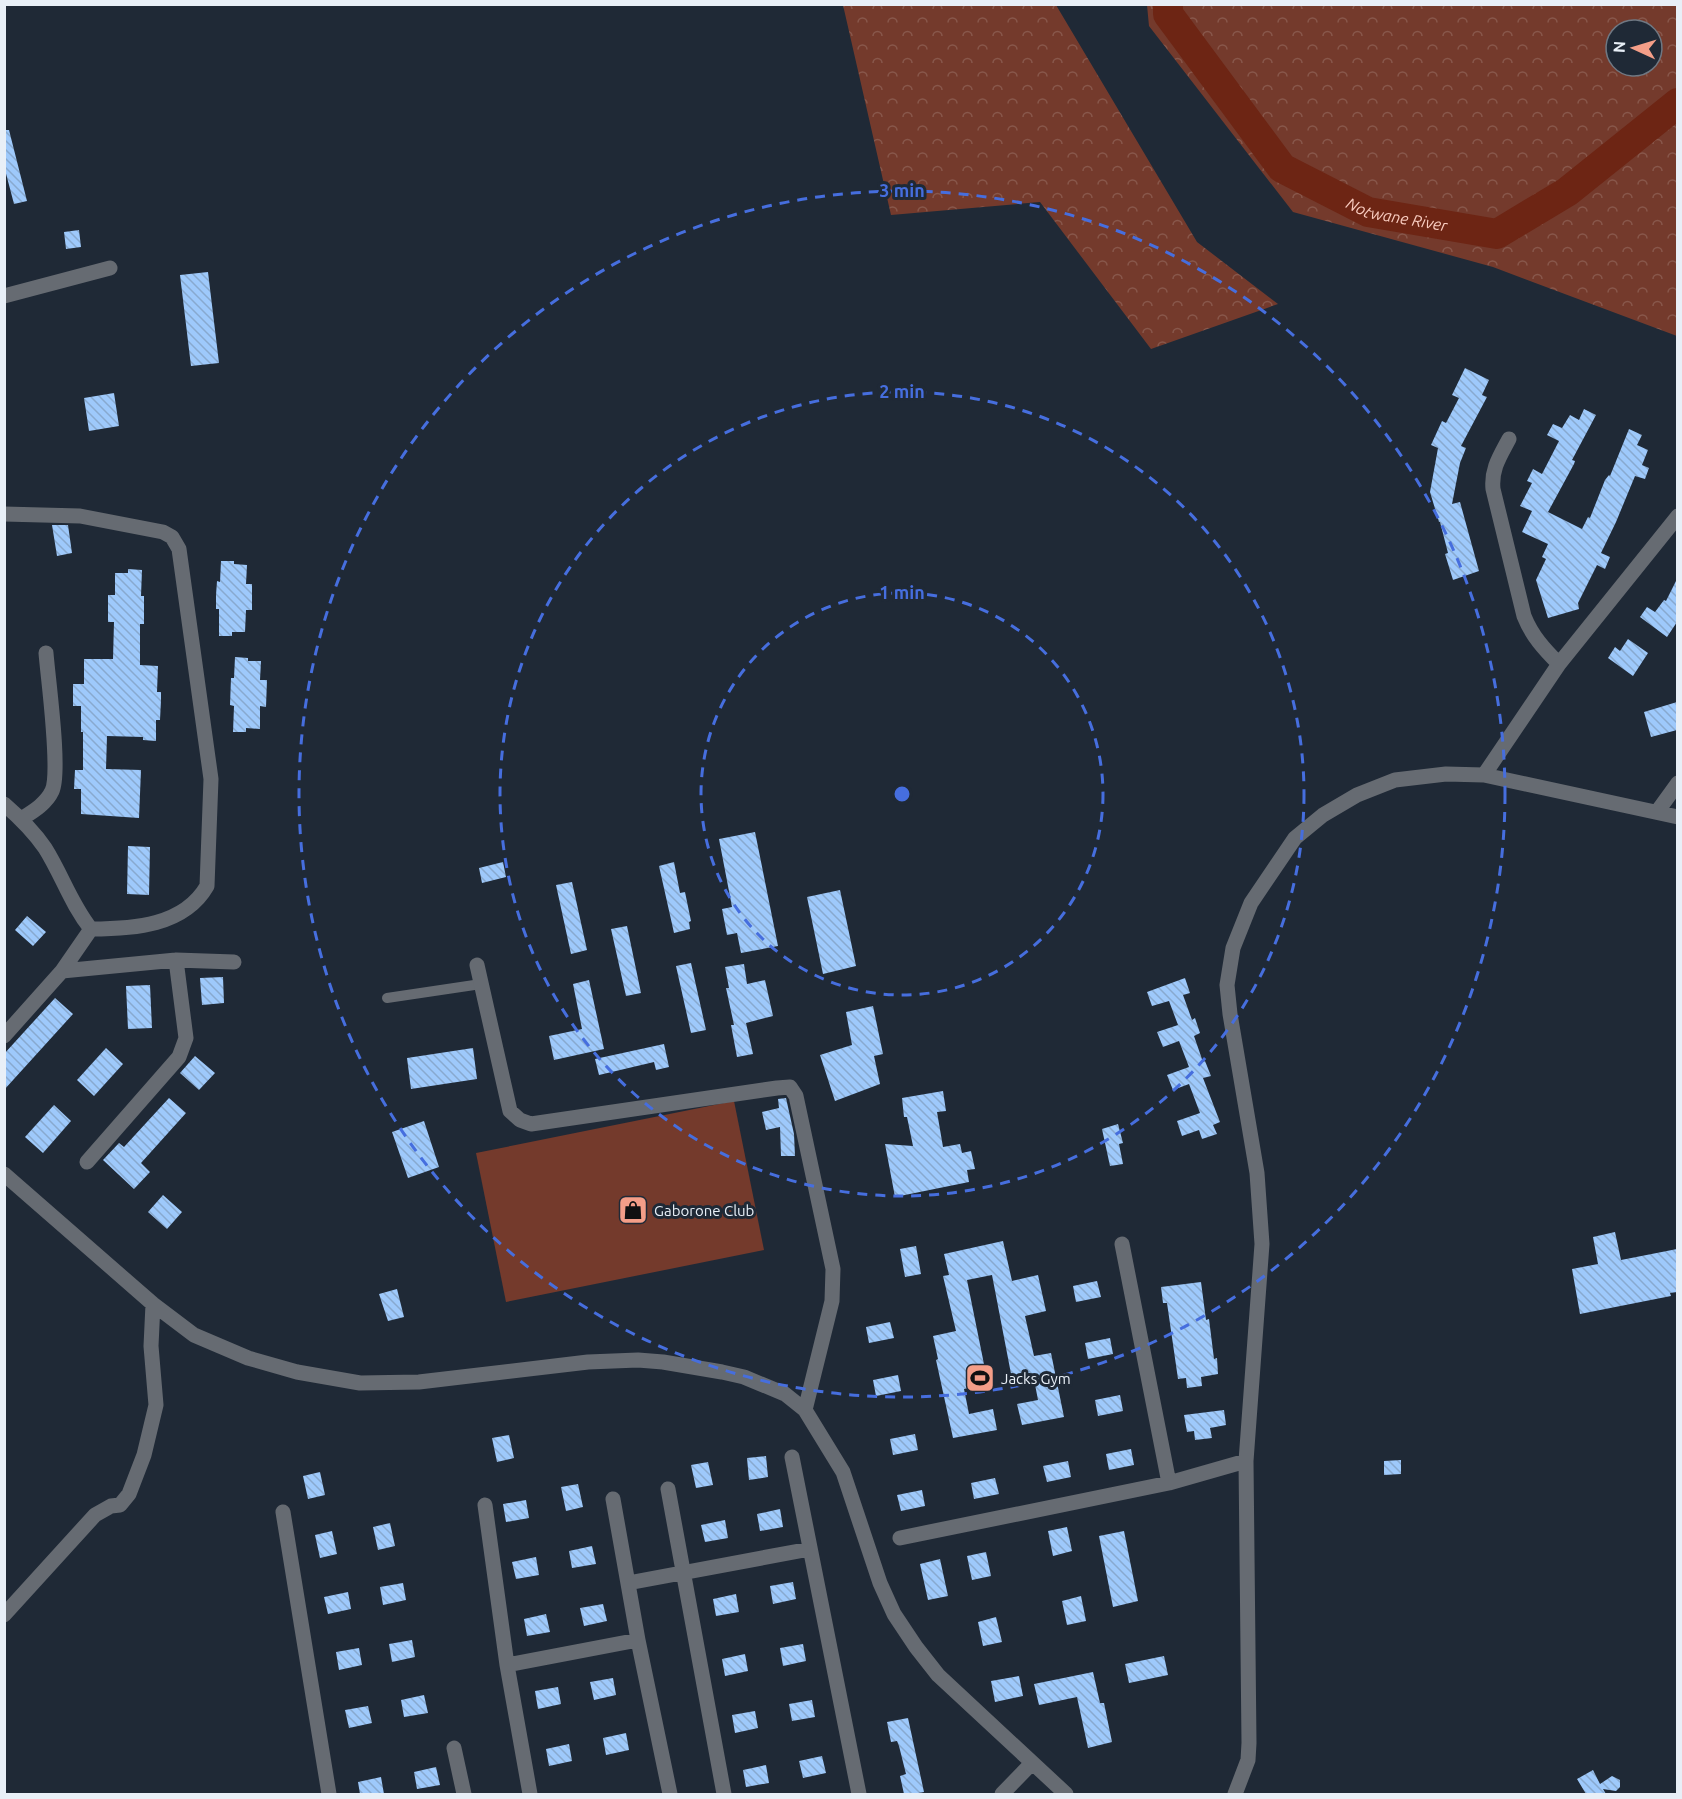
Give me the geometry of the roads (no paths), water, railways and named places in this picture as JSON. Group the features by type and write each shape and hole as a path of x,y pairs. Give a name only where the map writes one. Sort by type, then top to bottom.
{"street":[{"path":"4,296 110,268"},
{"path":"1509,439 1494,467 1493,489 1524,616 1541,647 1559,664"},
{"path":"4,514 80,516 163,532 172,537 179,549 211,779 207,886 199,900 177,916 130,928 91,929"},
{"path":"1484,775 1559,664 1677,516"},
{"path":"21,819 38,808 52,791 56,763 46,653"},
{"path":"1235,1794 1248,1760 1249,1743 1246,1461 1262,1244 1257,1173 1227,985 1233,948 1251,903 1295,838 1323,815 1358,795 1395,780 1446,774 1484,775 1677,817"},
{"path":"1657,812 1677,783"},
{"path":"4,804 21,819 45,848 68,893 91,929"},
{"path":"4,1036 62,971 91,929"},
{"path":"62,971 176,960 234,962"},
{"path":"87,1162 179,1057 183,1048 186,1038 176,960"},
{"path":"477,965 510,1111 520,1120 531,1124 790,1087 796,1096 833,1269 832,1300 805,1410"},
{"path":"4,1174 153,1304 194,1335 248,1358 297,1372 360,1383 419,1382 588,1362 638,1360 663,1362 744,1377 785,1394 805,1410 843,1472 880,1583 894,1614 905,1631 939,1675 1066,1794"},
{"path":"1122,1244 1169,1483"},
{"path":"4,1615 95,1515 120,1504 129,1494 144,1455 156,1405 151,1346 153,1304"},
{"path":"792,1457 859,1794"},
{"path":"900,1538 1169,1483 1246,1461"},
{"path":"668,1489 724,1794"},
{"path":"613,1499 638,1641 670,1794"},
{"path":"485,1504 507,1665 530,1794"},
{"path":"283,1512 329,1794"},
{"path":"628,1583 810,1549"},
{"path":"507,1665 638,1641"},
{"path":"454,1748 464,1794"},
{"path":"1002,1794 1032,1763"}],"lane":[{"path":"387,998 481,984"}],"waterway":[{"name":"Notwane River","path":"1168,4 1168,14 1282,168 1368,212 1497,234 1567,192 1678,103"}],"place":[{"name":"Gaborone Club","path":"633,1210"},
{"name":"Jacks Gym","path":"980,1378"}]}
